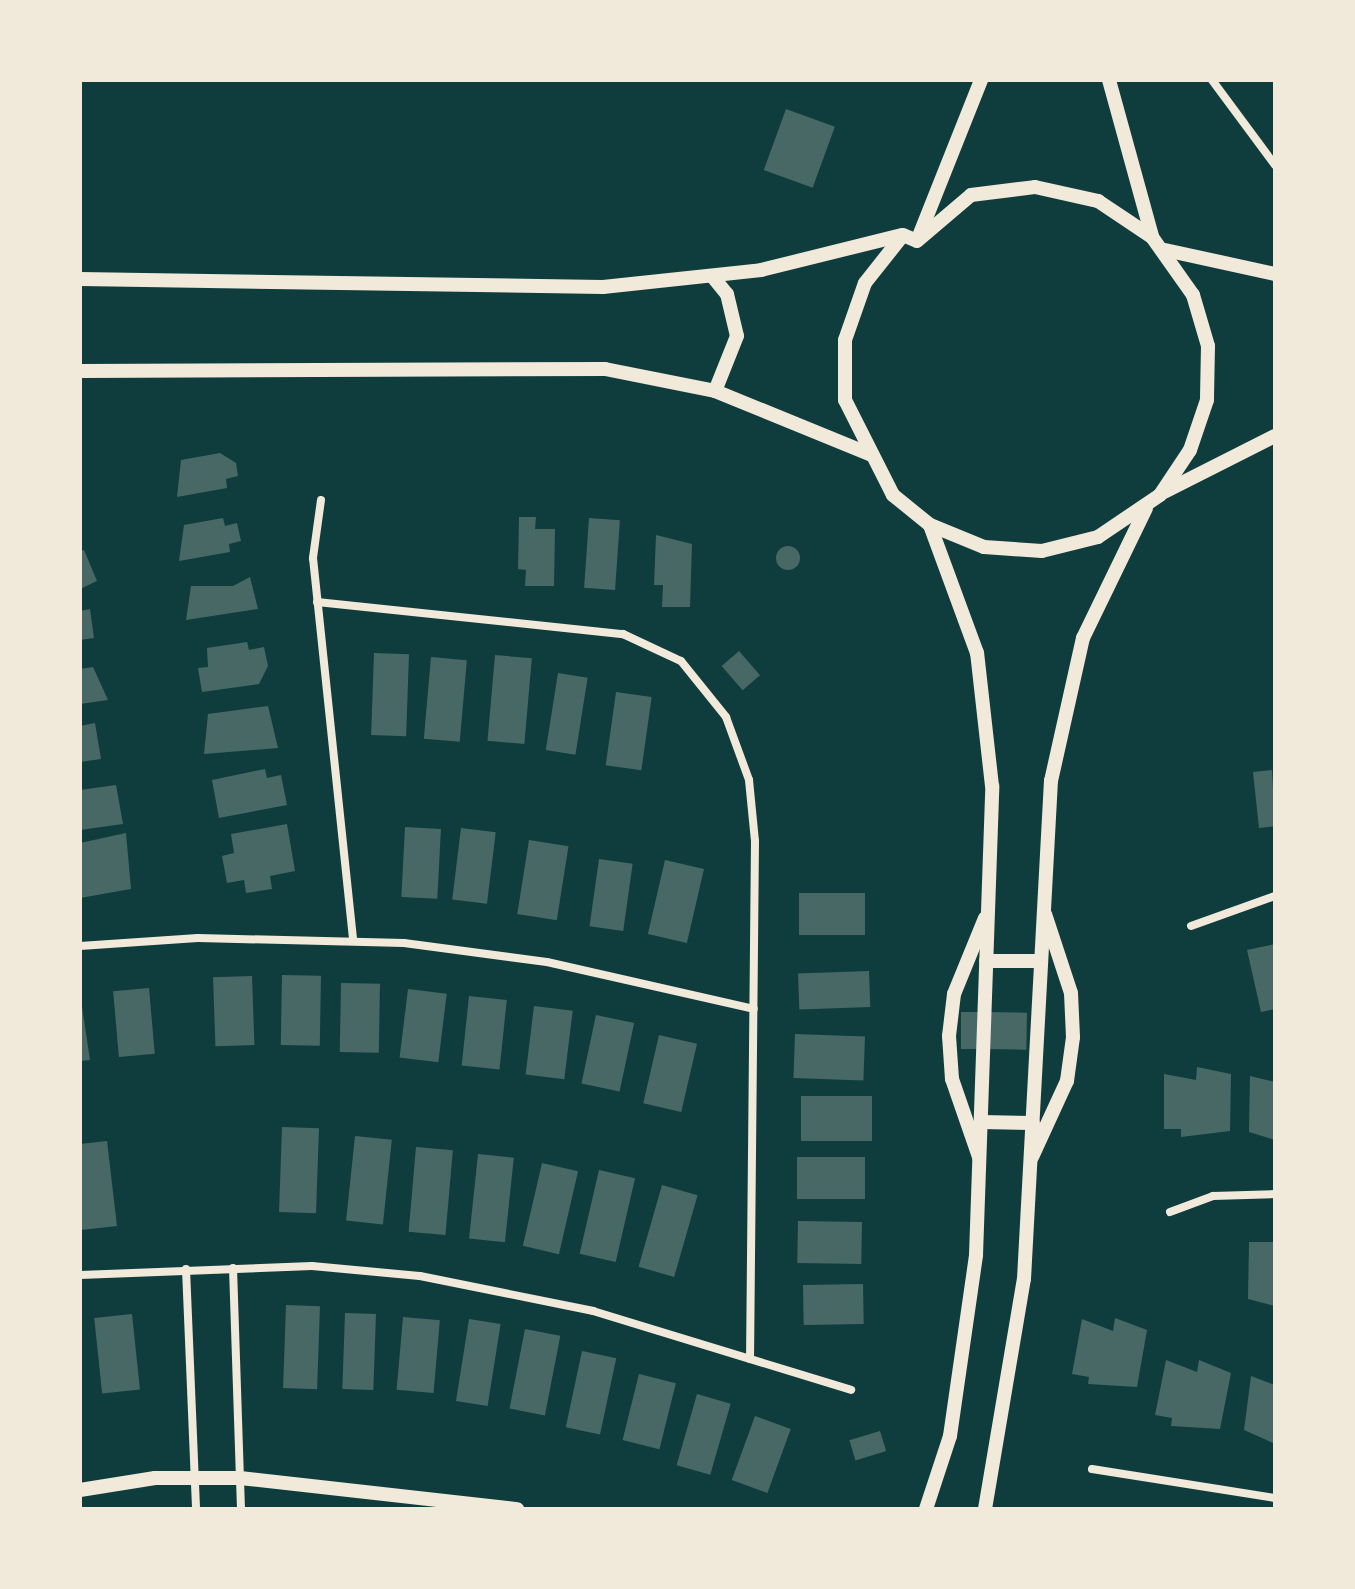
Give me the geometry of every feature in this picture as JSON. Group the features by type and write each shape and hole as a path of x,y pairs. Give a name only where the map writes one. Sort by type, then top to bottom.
{"street":[{"path":"910,238 981,80"},
{"path":"1109,80 1152,237"},
{"path":"1212,80 1275,165"},
{"path":"1035,187 1098,201 1152,237 1165,250 1193,295 1208,360 1207,400 1190,450 1160,495 1098,537 1042,551 984,547 930,525 893,495 845,400 845,340 865,283 910,238 971,195 1035,187"},
{"path":"80,279 548,288 713,277 910,238"},
{"path":"1165,250 1275,274"},
{"path":"713,277 727,294 737,336 715,391"},
{"path":"80,371 548,365 715,391 873,455"},
{"path":"1160,495 1275,436"},
{"path":"321,500 312,533 317,602 353,939"},
{"path":"985,1509 1016,1343 1033,1123 1044,910 1063,709 1111,570 1148,506"},
{"path":"926,1509 950,1436 968,1326 980,1160 989,719 977,653 930,525"},
{"path":"317,602 591,627 644,640 689,669 726,717 749,780 754,1009 750,1359"},
{"path":"1191,926 1275,896"},
{"path":"1030,1160 1067,1081 1073,1037 1064,964 1044,910"},
{"path":"980,1160 959,1107 949,1036 967,952 987,914"},
{"path":"80,946 353,939 547,962 754,1009"},
{"path":"986,961 1041,961"},
{"path":"981,1122 1033,1123"},
{"path":"1170,1212 1213,1196 1275,1194"},
{"path":"80,1275 312,1266 507,1290 851,1390"},
{"path":"233,1268 241,1509"},
{"path":"186,1269 196,1509"},
{"path":"1092,1469 1275,1498"},
{"path":"80,1490 194,1476 240,1478 517,1509"}],"building":[{"path":"786,109 835,127 813,188 764,170"},
{"path":"220,453 236,463 238,476 226,479 227,488 177,497 181,460"},
{"path":"519,517 536,517 535,529 555,529 554,586 525,586 526,570 518,569"},
{"path":"223,518 225,526 237,523 241,541 229,544 230,552 179,561 184,525"},
{"path":"589,518 620,520 615,590 584,588"},
{"path":"656,535 692,544 690,607 662,607 663,585 654,585"},
{"path":"788,546 797,549 800,558 797,567 788,570 779,567 776,558 779,549"},
{"path":"84,550 97,581 80,589 80,551"},
{"path":"250,577 258,609 186,620 191,586 233,586"},
{"path":"90,609 94,638 80,640 80,611"},
{"path":"247,642 249,650 264,647 268,666 259,684 202,692 198,668 208,667 207,648"},
{"path":"739,651 760,675 743,690 722,666"},
{"path":"374,653 409,654 406,736 371,735"},
{"path":"495,655 532,658 524,744 488,741"},
{"path":"431,657 467,660 460,742 424,739"},
{"path":"93,667 108,700 80,704 80,669"},
{"path":"558,673 588,678 575,755 546,750"},
{"path":"616,692 652,697 641,770 606,765"},
{"path":"268,706 278,748 204,754 208,714"},
{"path":"95,723 101,759 80,762 80,726"},
{"path":"265,769 267,778 281,775 287,805 219,818 212,780"},
{"path":"1272,770 1275,826 1259,828 1253,772"},
{"path":"116,785 123,824 80,830 80,790"},
{"path":"287,824 295,871 270,876 272,889 246,893 244,880 227,883 222,856 234,853 231,834"},
{"path":"405,827 441,829 437,899 401,897"},
{"path":"461,828 496,832 487,904 452,899"},
{"path":"126,833 131,889 80,898 80,843"},
{"path":"529,840 569,846 557,920 517,914"},
{"path":"599,859 633,864 623,931 590,926"},
{"path":"665,860 704,869 687,943 648,934"},
{"path":"799,893 865,893 865,935 799,935"},
{"path":"1275,944 1275,1009 1261,1012 1247,950"},
{"path":"869,971 870,1007 799,1009 798,973"},
{"path":"282,975 321,976 320,1046 281,1045"},
{"path":"252,976 254,1045 215,1046 213,977"},
{"path":"341,983 380,984 379,1053 340,1052"},
{"path":"149,988 155,1054 119,1057 113,991"},
{"path":"408,989 447,994 438,1062 400,1057"},
{"path":"80,993 90,1060 80,1061"},
{"path":"469,996 507,1000 499,1070 462,1066"},
{"path":"534,1006 573,1011 564,1079 526,1074"},
{"path":"961,1012 981,1012 981,1049 961,1049"},
{"path":"988,1012 1027,1013 1026,1050 987,1049"},
{"path":"596,1015 634,1023 620,1092 581,1083"},
{"path":"795,1034 865,1036 863,1080 793,1078"},
{"path":"659,1035 697,1044 681,1112 643,1103"},
{"path":"1197,1067 1231,1074 1230,1131 1181,1137 1181,1129 1164,1129 1164,1074 1196,1080"},
{"path":"1250,1076 1275,1082 1275,1140 1249,1132"},
{"path":"801,1096 872,1096 872,1141 801,1141"},
{"path":"282,1127 319,1128 316,1213 279,1212"},
{"path":"355,1136 392,1140 383,1224 346,1221"},
{"path":"107,1141 117,1226 81,1230 80,1144"},
{"path":"416,1147 453,1150 445,1235 409,1232"},
{"path":"478,1154 514,1158 505,1242 469,1239"},
{"path":"797,1157 865,1157 865,1199 797,1199"},
{"path":"542,1163 578,1171 559,1254 523,1246"},
{"path":"599,1170 635,1178 616,1262 580,1254"},
{"path":"662,1185 698,1195 674,1277 639,1267"},
{"path":"798,1221 862,1222 861,1264 797,1263"},
{"path":"1249,1242 1275,1242 1275,1306 1248,1299"},
{"path":"863,1284 864,1324 804,1325 803,1285"},
{"path":"286,1305 320,1306 317,1389 283,1388"},
{"path":"345,1313 376,1314 373,1390 342,1389"},
{"path":"132,1314 140,1390 102,1394 94,1318"},
{"path":"403,1317 440,1320 433,1393 397,1390"},
{"path":"1115,1318 1147,1330 1137,1387 1088,1384 1089,1377 1072,1374 1082,1319 1113,1331"},
{"path":"469,1319 501,1324 488,1406 456,1401"},
{"path":"525,1329 560,1336 545,1415 510,1409"},
{"path":"582,1351 616,1358 600,1435 566,1427"},
{"path":"1166,1360 1197,1372 1199,1360 1231,1373 1220,1429 1171,1426 1172,1418 1155,1415"},
{"path":"639,1374 676,1383 659,1449 623,1440"},
{"path":"1251,1376 1275,1385 1273,1443 1244,1430"},
{"path":"697,1394 731,1404 710,1475 677,1465"},
{"path":"755,1416 791,1429 767,1493 732,1480"},
{"path":"880,1431 886,1451 856,1460 849,1440"}]}
